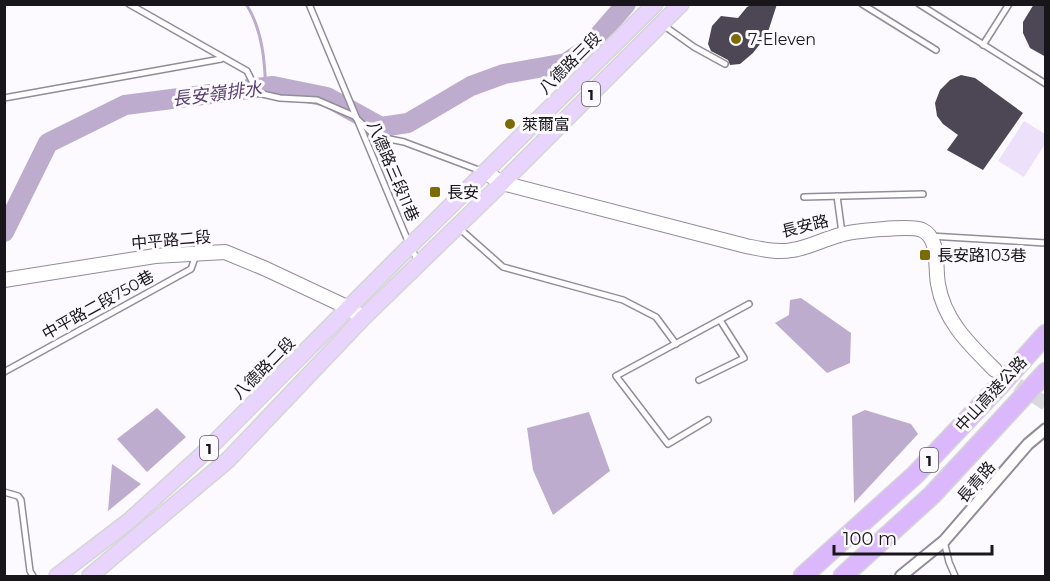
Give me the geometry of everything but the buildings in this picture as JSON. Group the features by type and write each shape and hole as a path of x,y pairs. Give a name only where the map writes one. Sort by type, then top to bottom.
{"highway":[{"name":"中山高速公路","path":"803,576 915,475 1046,333"},
{"name":"中山高速公路","path":"843,576 932,495 1046,372"}],"main road":[{"name":"1","path":"90,576 228,460 363,318 681,4"},
{"name":"八德路三段","path":"485,172 646,7"},
{"name":"八德路二段","path":"57,576 129,521 206,452 485,172"}],"street":[{"name":"長安路","path":"485,172 502,183 769,250 791,250 842,234 902,228 921,229 930,236"},
{"path":"930,236 934,244 942,303 964,339 995,370"},
{"name":"中平路二段","path":"4,280 155,256 225,252 349,308 363,318"},
{"name":"長青路","path":"901,576 944,541 1028,444 1046,429"}],"lane":[{"path":"129,4 222,59"},
{"path":"309,4 354,116 375,136 404,142 485,172"},
{"path":"862,4 936,50"},
{"path":"919,4 1046,84"},
{"path":"983,45 1009,4"},
{"path":"661,24 694,47 726,64"},
{"path":"4,98 222,59"},
{"name":"八德路三段11巷","path":"222,59 247,71 258,93 280,98 317,100 354,116 419,263"},
{"path":"804,197 922,194"},
{"path":"837,196 842,234"},
{"path":"457,226 503,267 623,300 656,317 676,344"},
{"path":"930,236 1046,243"},
{"name":"中平路二段750巷","path":"4,372 191,269 196,255"},
{"path":"708,420 668,444 616,376 749,304"},
{"path":"699,380 744,358 720,320"},
{"path":"4,492 18,496 21,501 30,571 33,576"},
{"path":"944,541 955,576"}],"shaded area":[{"path":"1024,121 1045,134 1045,144 1024,177 998,161"},
{"path":"801,298 851,333 850,363 827,373 775,323 789,315 790,300"},
{"path":"157,408 186,437 147,472 117,439"},
{"path":"865,410 911,424 918,434 854,503 852,416"},
{"path":"589,412 610,471 553,515 533,470 527,428"},
{"path":"112,464 141,484 108,511"}],"waterway":[{"path":"246,4 260,36 266,94"},
{"name":"長安嶺排水","path":"4,232 48,143 125,105 273,86 327,97 381,127 408,123 471,86 504,74 566,63 588,48 626,4"}],"tunnel":[{"path":"1000,373 1046,404"}],"place":[{"name":"7-Eleven","path":"736,39"},
{"name":"萊爾富","path":"510,124"},
{"name":"長安","path":"435,192"},
{"name":"長安路103巷","path":"925,255"}]}
